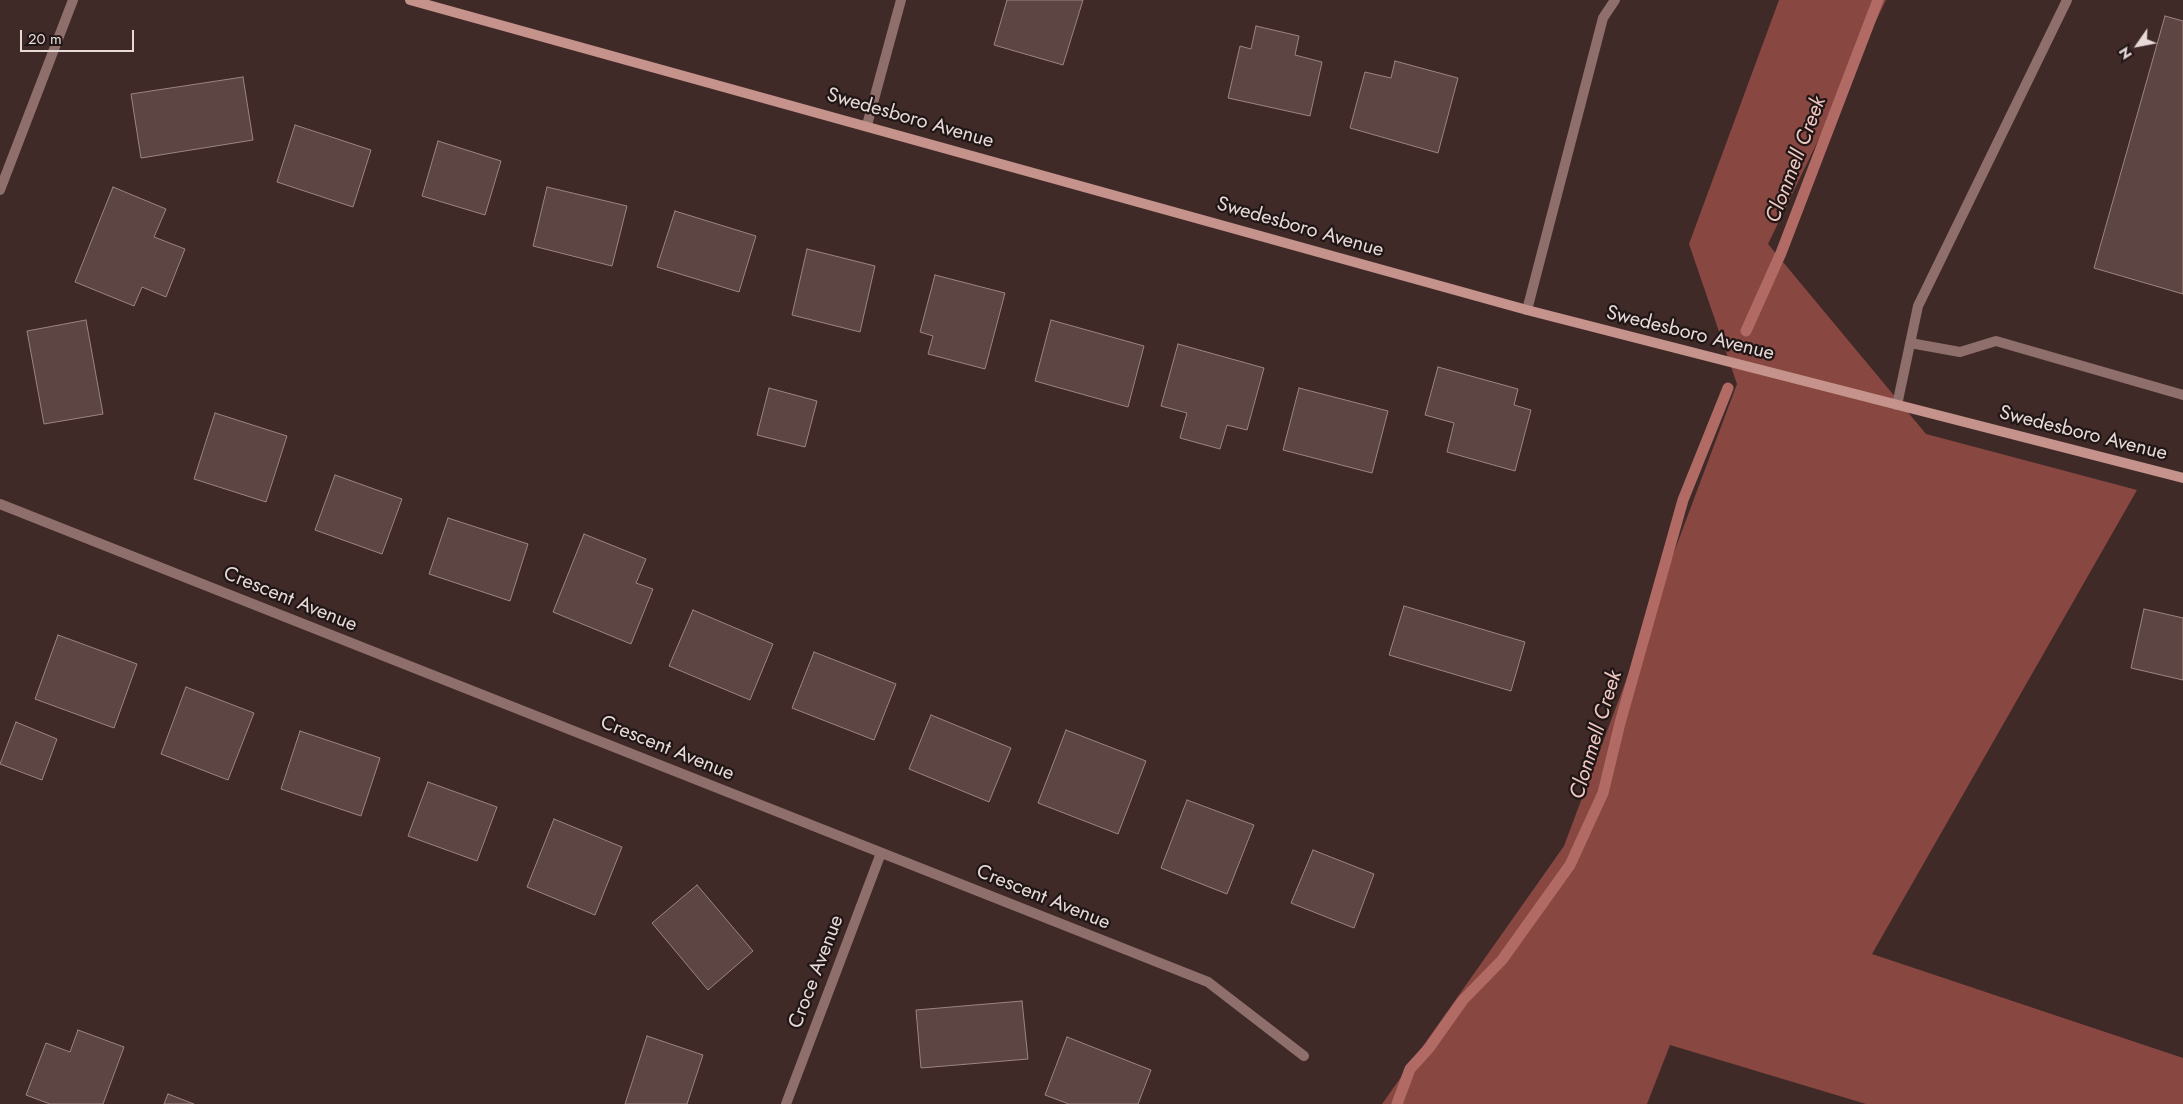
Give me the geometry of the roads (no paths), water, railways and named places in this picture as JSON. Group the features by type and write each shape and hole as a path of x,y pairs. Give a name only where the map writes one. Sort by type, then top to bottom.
{"street":[{"path":"0,190 73,0"},
{"name":"Swedesboro Avenue","path":"410,0 867,125 1527,310 2183,478"},
{"path":"867,125 901,0"},
{"path":"1527,310 1603,18 1615,0"},
{"path":"1897,405 1918,306 2067,0"},
{"path":"1910,343 1960,352 1996,342 2183,394"},
{"name":"Crescent Avenue","path":"0,504 1208,982 1304,1056"},
{"name":"Croce Avenue","path":"786,1104 882,853"}],"waterway":[{"name":"Clonmell Creek","path":"1746,331 1781,253 1878,0"},
{"name":"Clonmell Creek","path":"1397,1104 1410,1069 1429,1048 1463,1000 1502,960 1570,865 1603,793 1620,723 1683,500 1728,388"}]}
